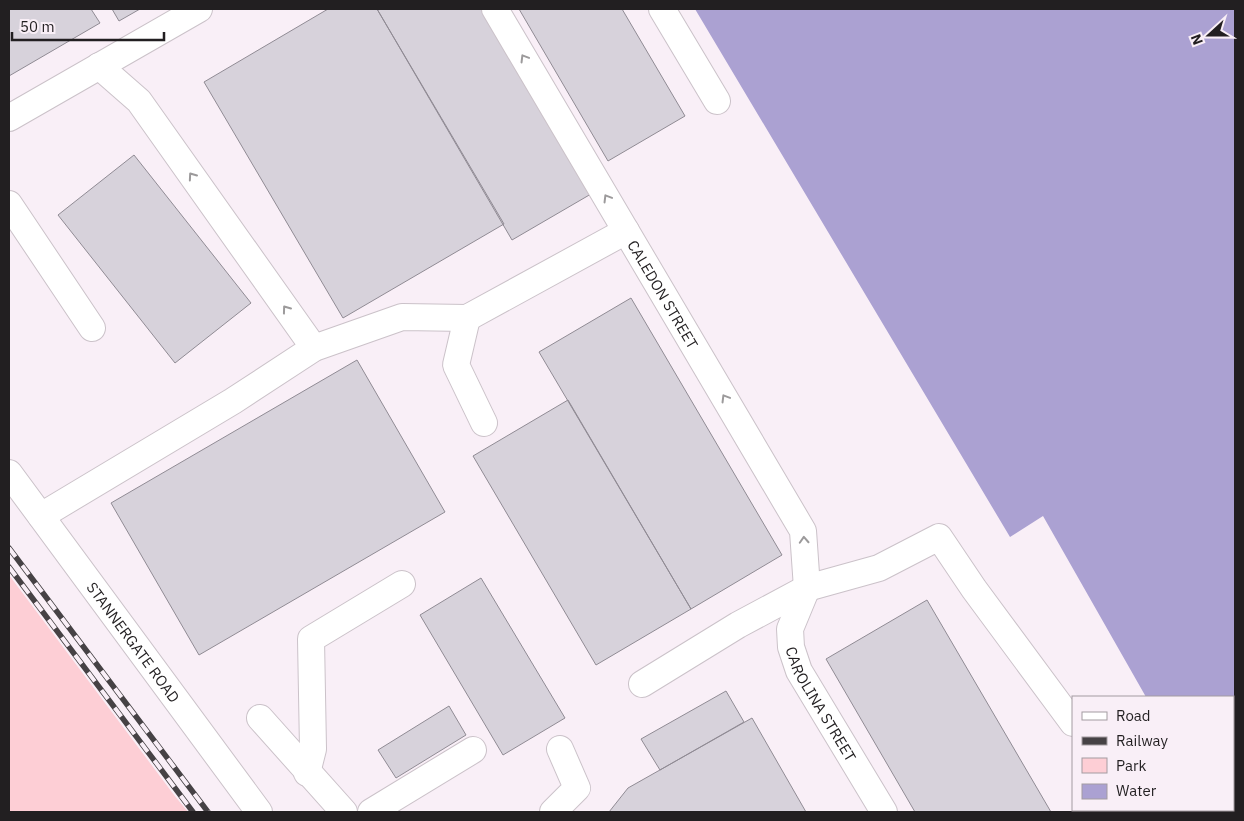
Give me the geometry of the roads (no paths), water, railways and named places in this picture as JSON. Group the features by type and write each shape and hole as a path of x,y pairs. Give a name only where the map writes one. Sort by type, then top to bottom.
{"street":[{"path":"9,118 199,9"},
{"name":"CALEDON STREET","path":"495,9 803,531 806,588"},
{"path":"662,9 717,101"},
{"path":"99,66 139,101 314,348"},
{"path":"9,204 92,328"},
{"path":"41,516 233,401 314,348 402,316 468,318 626,231"},
{"path":"468,318 456,365 484,423"},
{"name":"STANNERGATE ROAD","path":"9,473 259,812"},
{"path":"642,684 738,625 806,588 879,568 939,536 974,589 1072,722"},
{"path":"307,773 313,749 311,639 402,584"},
{"name":"CAROLINA STREET","path":"806,588 790,629 791,647 799,671 884,812"},
{"path":"260,718 336,810"},
{"path":"553,812 577,788 560,748"},
{"path":"371,812 473,750"}],"water":[{"path":"695,9 1235,9 1235,812 1211,811 1234,811 1234,696 1145,696 1043,516 1010,537"}],"railway":[{"path":"9,548 208,812"},
{"path":"9,567 193,812"}]}
